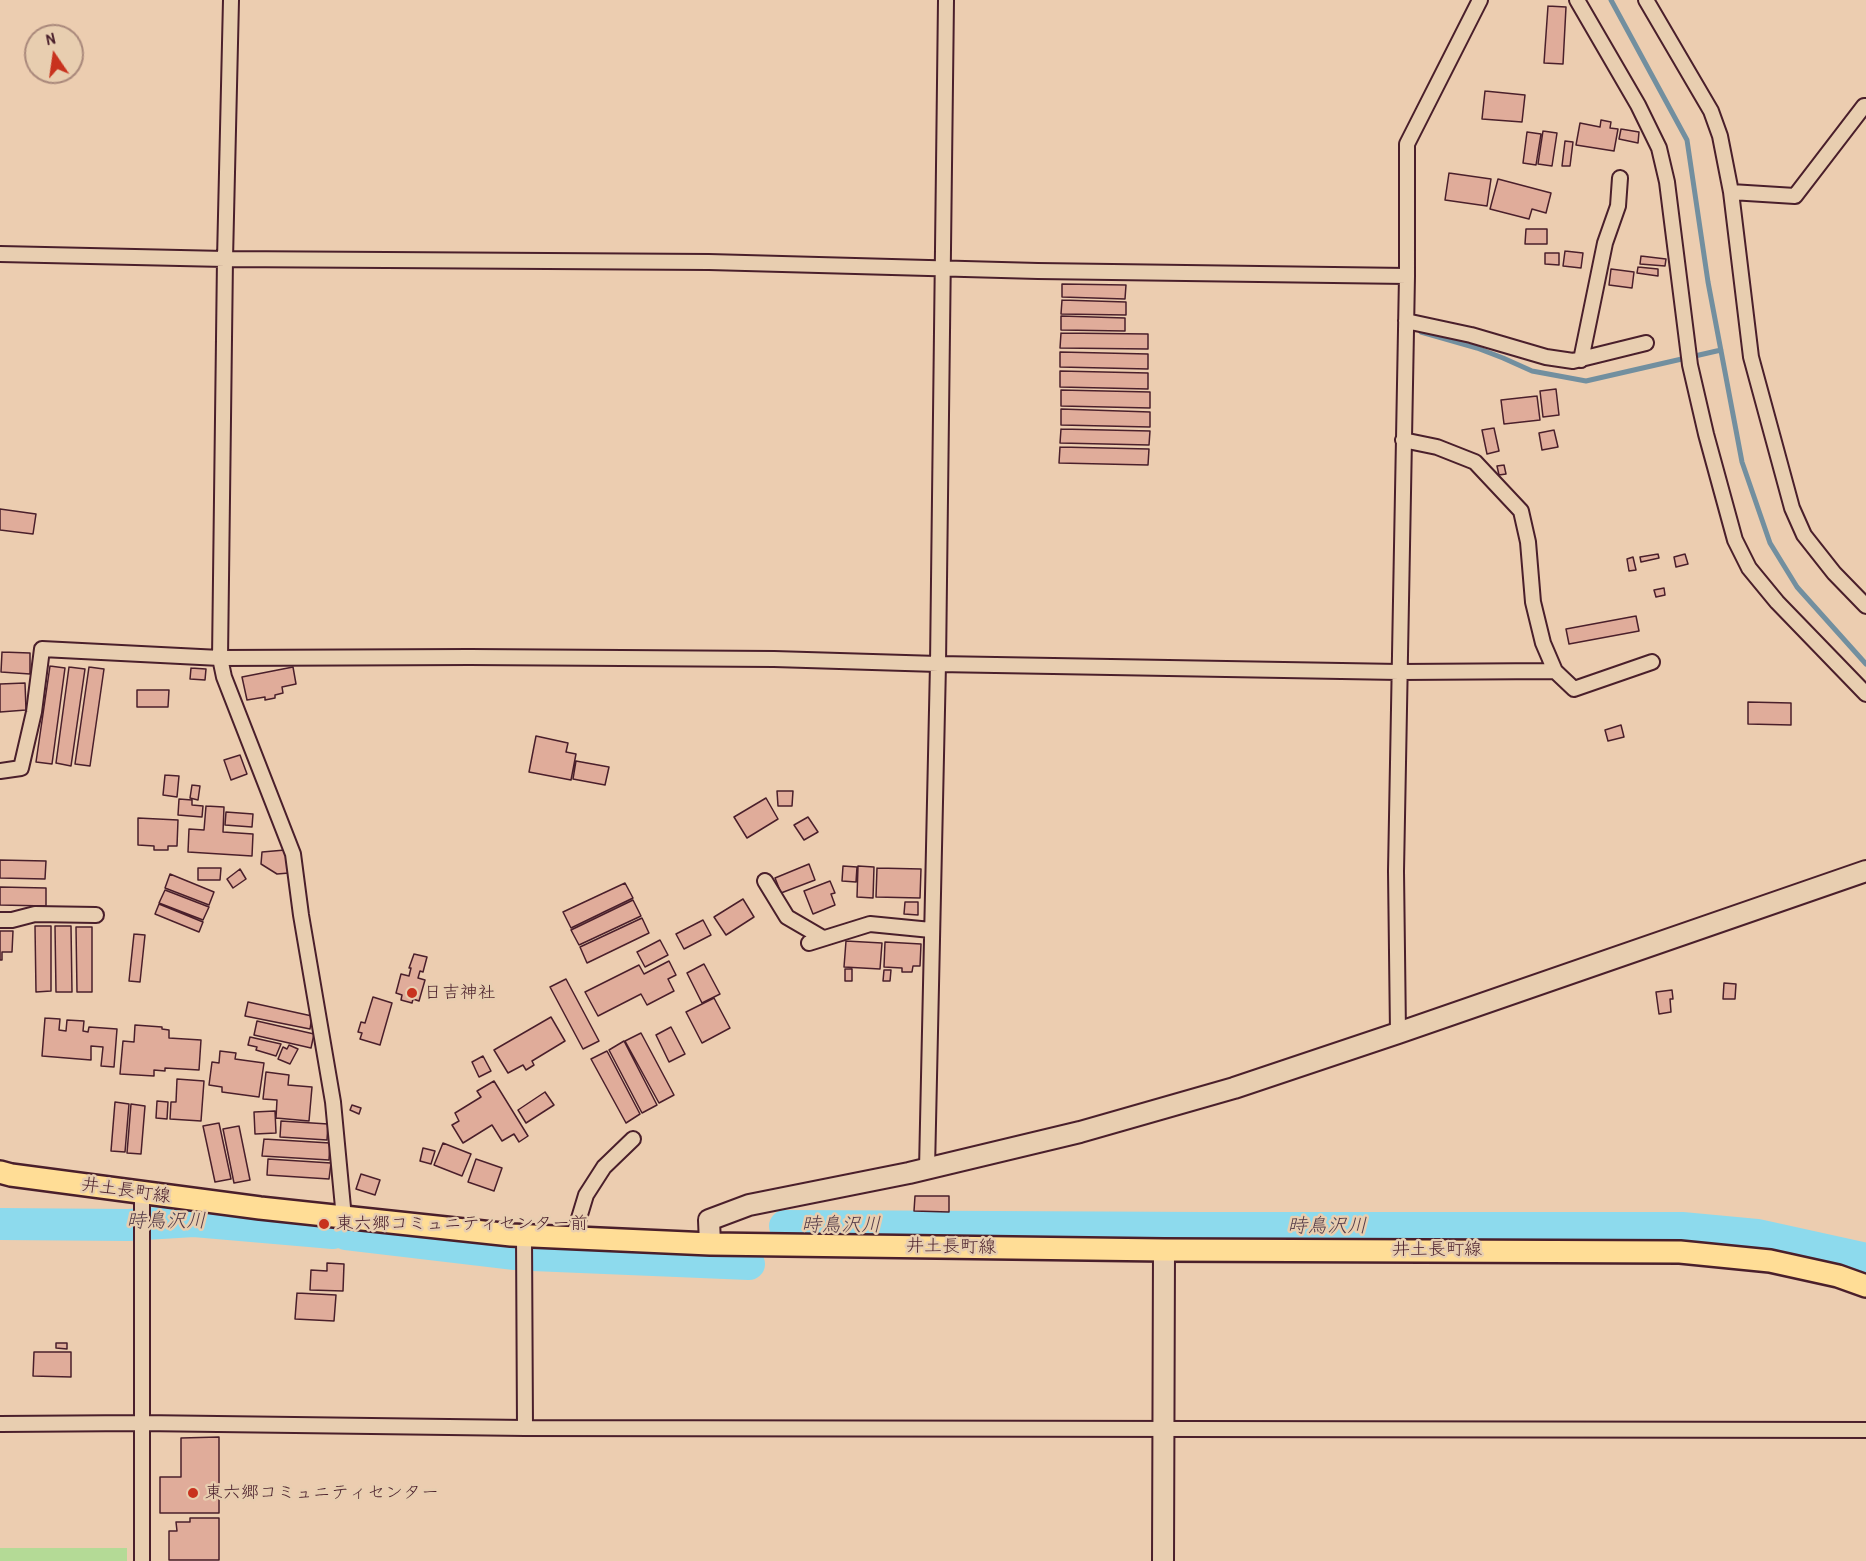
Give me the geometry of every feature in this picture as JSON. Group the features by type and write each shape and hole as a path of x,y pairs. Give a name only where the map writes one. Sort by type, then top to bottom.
{"main road":[{"name":"井土長町線","path":"0,1172 142,1203 344,1218 524,1236 710,1244 1164,1250 1680,1252 1770,1261 1838,1276 1866,1286"}],"street":[{"path":"231,0 220,658 224,677 293,855 333,1102 344,1218"},
{"path":"927,1169 938,664 946,0"},
{"path":"1398,1033 1396,871 1407,276 1407,144 1480,0"},
{"path":"1577,0 1638,105 1659,148 1667,182 1689,358 1735,540 1749,567 1777,602 1866,694"},
{"path":"1646,0 1711,111 1720,136 1731,192 1751,357 1792,508 1803,535 1834,573 1866,606"},
{"path":"1731,192 1795,196 1866,106"},
{"path":"1581,360 1605,243 1618,206 1620,178"},
{"path":"0,254 225,259 697,262 1407,276"},
{"path":"1406,321 1471,335 1546,357 1574,361 1646,343"},
{"path":"1403,440 1437,447 1475,462 1521,511 1528,542 1533,602 1543,643 1555,671 1574,689 1652,662"},
{"path":"0,771 21,768 34,712 42,649 220,658 774,659 1399,672 1555,671"},
{"path":"710,1244 709,1220 749,1205 927,1169 1080,1132 1212,1095 1866,871"},
{"path":"765,881 787,917 823,938"},
{"path":"0,920 12,920 35,914 96,915"},
{"path":"809,943 870,924 931,930"},
{"path":"573,1238 586,1195 604,1167 633,1139"},
{"path":"142,1203 142,1561"},
{"path":"524,1236 525,1428"},
{"path":"1163,1561 1164,1250"},
{"path":"0,1424 141,1423 525,1428 1866,1430"}],"green space":[{"path":"0,1548 127,1548 127,1561 0,1561"}],"building":[{"path":"1548,6 1566,7 1563,64 1544,63"},
{"path":"1485,91 1525,95 1522,122 1482,119"},
{"path":"1601,120 1611,122 1610,128 1618,129 1614,151 1576,145 1580,123 1600,127"},
{"path":"1621,129 1639,132 1638,143 1619,139"},
{"path":"1543,131 1557,133 1552,166 1538,164"},
{"path":"1527,132 1541,134 1536,165 1523,163"},
{"path":"1565,141 1573,142 1570,166 1562,166"},
{"path":"1449,173 1491,179 1487,206 1445,200"},
{"path":"1498,179 1551,193 1546,213 1532,209 1529,219 1490,209"},
{"path":"1526,229 1547,229 1547,244 1525,244"},
{"path":"1565,251 1583,253 1581,268 1563,266"},
{"path":"1545,253 1559,253 1559,265 1545,264"},
{"path":"1641,256 1666,259 1665,266 1640,264"},
{"path":"1638,267 1658,269 1658,276 1637,273"},
{"path":"1611,269 1634,272 1632,288 1609,285"},
{"path":"1062,284 1126,285 1125,299 1062,297"},
{"path":"1062,300 1126,302 1126,315 1061,314"},
{"path":"1061,316 1125,318 1125,331 1061,330"},
{"path":"1061,333 1148,334 1148,349 1060,348"},
{"path":"1060,352 1148,354 1148,369 1060,367"},
{"path":"1060,371 1148,373 1148,389 1060,387"},
{"path":"1556,389 1559,415 1543,417 1540,391"},
{"path":"1061,390 1150,392 1150,408 1061,406"},
{"path":"1537,396 1540,420 1504,424 1501,400"},
{"path":"1061,409 1150,412 1150,427 1061,425"},
{"path":"1494,428 1499,451 1487,454 1482,430"},
{"path":"1061,429 1150,431 1149,445 1060,443"},
{"path":"1554,430 1558,447 1542,450 1539,433"},
{"path":"1060,447 1149,449 1148,465 1059,463"},
{"path":"1504,465 1506,474 1499,475 1497,466"},
{"path":"0,509 36,514 33,534 0,530"},
{"path":"1658,554 1659,558 1641,562 1640,557"},
{"path":"1685,554 1688,564 1676,567 1674,557"},
{"path":"1633,557 1636,570 1629,571 1627,559"},
{"path":"1664,588 1665,595 1656,597 1654,590"},
{"path":"1636,616 1639,631 1569,644 1566,629"},
{"path":"2,652 30,653 30,674 1,672"},
{"path":"50,666 65,668 52,764 36,762"},
{"path":"69,667 85,669 71,766 56,763"},
{"path":"89,667 104,669 90,766 75,764"},
{"path":"293,667 296,684 282,687 283,693 275,695 275,698 247,700 242,677"},
{"path":"191,668 206,669 205,680 190,679"},
{"path":"25,683 26,710 0,712 0,684"},
{"path":"137,690 169,690 168,707 137,707"},
{"path":"1748,702 1791,703 1791,725 1748,724"},
{"path":"1621,725 1624,737 1608,741 1605,730"},
{"path":"536,736 568,743 566,752 576,754 571,780 529,772"},
{"path":"240,755 247,774 231,780 224,760"},
{"path":"576,761 609,767 605,785 573,779"},
{"path":"165,775 179,776 177,797 163,795"},
{"path":"192,785 200,786 198,800 190,798"},
{"path":"777,791 793,791 792,806 778,806"},
{"path":"766,798 778,819 747,838 734,817"},
{"path":"179,799 192,800 192,805 203,806 202,817 178,815"},
{"path":"206,806 224,807 223,832 253,834 252,856 188,852 189,829 204,830"},
{"path":"226,812 253,814 252,827 225,825"},
{"path":"808,817 818,832 804,840 794,825"},
{"path":"138,818 178,820 177,846 168,846 168,850 154,850 154,846 138,845"},
{"path":"285,850 289,873 277,874 261,864 262,852"},
{"path":"0,860 46,861 45,879 0,878"},
{"path":"809,864 815,880 781,893 775,878"},
{"path":"843,866 857,867 856,882 842,881"},
{"path":"858,866 874,867 873,898 857,897"},
{"path":"198,868 221,868 220,880 198,880"},
{"path":"877,868 921,869 920,898 876,897"},
{"path":"240,869 246,879 233,888 227,879"},
{"path":"170,874 214,892 209,905 165,888"},
{"path":"830,881 835,893 831,894 835,905 813,914 804,891"},
{"path":"625,883 633,898 571,928 563,912"},
{"path":"0,887 46,888 46,906 0,905"},
{"path":"165,890 209,907 203,920 159,903"},
{"path":"743,899 754,917 726,935 714,917"},
{"path":"633,900 641,916 579,945 571,930"},
{"path":"905,902 918,902 918,915 904,914"},
{"path":"159,904 203,922 199,932 155,914"},
{"path":"642,918 649,933 587,963 580,947"},
{"path":"703,920 711,935 684,949 676,934"},
{"path":"35,926 51,926 51,991 36,992"},
{"path":"55,926 71,926 72,992 56,992"},
{"path":"76,927 92,927 92,992 77,992"},
{"path":"0,931 13,931 12,952 2,952 2,960 0,960"},
{"path":"134,934 145,935 140,982 129,981"},
{"path":"660,940 668,955 645,967 637,952"},
{"path":"846,941 882,943 880,969 844,967"},
{"path":"885,942 921,944 920,966 913,966 912,972 902,972 902,968 884,967"},
{"path":"414,954 427,957 423,972 420,971 418,978 425,980 419,1001 413,999 412,1003 401,1000 402,995 396,993 401,974 409,976"},
{"path":"669,961 676,975 668,979 674,991 647,1005 641,994 598,1016 585,992 639,965 644,974"},
{"path":"704,964 720,994 702,1003 687,973"},
{"path":"845,969 852,969 852,981 845,981"},
{"path":"884,970 891,970 890,981 883,981"},
{"path":"566,979 599,1041 583,1049 550,987"},
{"path":"1724,983 1736,984 1735,999 1723,999"},
{"path":"1672,990 1671,1012 1659,1014 1656,992"},
{"path":"373,997 392,1003 380,1045 360,1039 362,1033 358,1032 361,1022 365,1023"},
{"path":"714,998 730,1028 702,1043 686,1012"},
{"path":"248,1002 312,1016 310,1029 245,1016"},
{"path":"551,1017 565,1041 532,1061 534,1065 526,1070 523,1065 508,1073 494,1050"},
{"path":"45,1018 60,1019 59,1030 66,1031 67,1020 84,1021 83,1031 88,1032 89,1027 117,1029 114,1067 101,1066 103,1047 91,1046 91,1060 42,1056"},
{"path":"257,1021 314,1034 311,1048 254,1035"},
{"path":"135,1025 162,1027 162,1029 169,1030 169,1038 201,1040 199,1070 165,1068 165,1071 154,1070 154,1076 120,1074 123,1041 134,1042"},
{"path":"671,1027 685,1054 669,1062 656,1035"},
{"path":"641,1033 674,1095 659,1103 625,1041"},
{"path":"250,1037 281,1044 276,1056 248,1045"},
{"path":"624,1041 657,1105 642,1113 609,1050"},
{"path":"289,1045 298,1049 290,1064 278,1059 283,1047 287,1049"},
{"path":"220,1051 236,1053 235,1059 264,1063 259,1097 222,1092 222,1087 209,1085 212,1062 219,1063"},
{"path":"607,1051 640,1114 626,1123 591,1059"},
{"path":"483,1056 491,1071 479,1077 472,1062"},
{"path":"266,1072 289,1075 288,1085 312,1087 309,1121 276,1118 277,1100 263,1099"},
{"path":"177,1079 204,1081 201,1121 170,1119 171,1102 176,1102"},
{"path":"494,1081 528,1136 519,1142 514,1134 502,1141 492,1125 463,1143 452,1125 459,1121 455,1113 481,1097 477,1091"},
{"path":"545,1092 554,1105 526,1123 518,1110"},
{"path":"157,1101 168,1102 167,1119 156,1118"},
{"path":"115,1102 129,1104 125,1152 111,1151"},
{"path":"131,1104 145,1106 141,1154 127,1153"},
{"path":"352,1105 361,1108 359,1114 350,1110"},
{"path":"275,1111 276,1133 255,1134 254,1112"},
{"path":"281,1121 328,1124 327,1140 280,1137"},
{"path":"219,1123 231,1179 215,1182 203,1126"},
{"path":"239,1126 250,1180 234,1183 223,1129"},
{"path":"264,1139 330,1143 329,1160 262,1156"},
{"path":"443,1143 471,1154 462,1176 434,1165"},
{"path":"423,1148 435,1151 431,1164 420,1161"},
{"path":"268,1159 331,1163 329,1179 267,1175"},
{"path":"476,1159 502,1168 494,1191 468,1182"},
{"path":"361,1174 380,1180 375,1195 356,1189"},
{"path":"915,1196 949,1196 949,1212 914,1211"},
{"path":"327,1263 344,1264 343,1291 310,1290 311,1270 327,1271"},
{"path":"297,1293 336,1295 334,1321 295,1319"},
{"path":"56,1343 67,1343 67,1349 56,1348"},
{"path":"34,1352 71,1352 71,1377 33,1376"},
{"path":"219,1437 219,1513 160,1513 160,1477 181,1477 181,1438"},
{"path":"190,1518 219,1518 219,1560 169,1560 169,1531 177,1531 176,1522 190,1522"}],"waterway":[{"path":"1611,0 1687,140 1708,282 1742,462 1770,543 1797,587 1866,664"},
{"path":"1421,332 1477,348 1532,371 1586,381 1721,350"},
{"name":"時鳥沢川","path":"0,1224 128,1225 194,1221 333,1233"},
{"name":"時鳥沢川","path":"785,1226 1682,1228 1757,1235 1866,1259"},
{"name":"時鳥沢川","path":"346,1234 515,1254"},
{"name":"時鳥沢川","path":"533,1255 749,1264"}],"place":[{"name":"日吉神社","path":"412,993"},
{"name":"東六郷コミュニティセンター前","path":"324,1224"},
{"name":"東六郷コミュニティセンター","path":"193,1493"}]}
